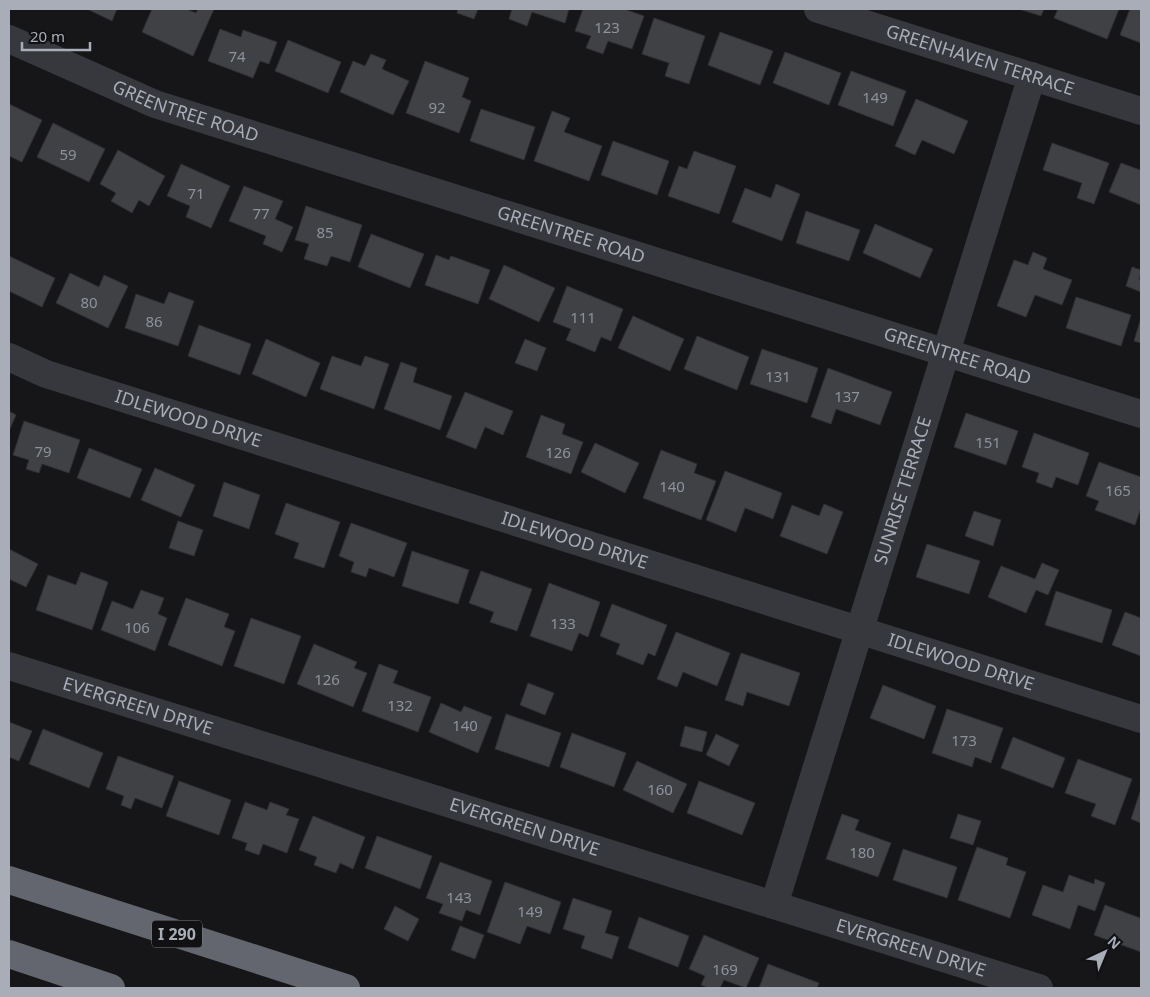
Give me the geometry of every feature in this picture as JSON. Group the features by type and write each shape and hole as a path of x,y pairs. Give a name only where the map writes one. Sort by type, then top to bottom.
{"highway":[{"name":"I 290","path":"9,880 346,988"},
{"path":"9,954 111,988"}],"street":[{"name":"GREENHAVEN TERRACE","path":"818,9 1141,111"},
{"name":"GREENTREE ROAD","path":"9,39 156,104 1141,414"},
{"name":"SUNRISE TERRACE","path":"774,905 1032,76"},
{"name":"IDLEWOOD DRIVE","path":"9,357 46,374 1141,719"},
{"name":"EVERGREEN DRIVE","path":"9,666 1039,988"}],"building":[{"path":"87,9 117,9 112,21"},
{"path":"152,9 186,9 196,13 198,9 214,9 193,56 142,32"},
{"path":"458,9 478,9 474,19 457,13"},
{"path":"512,9 569,9 565,23 532,12 527,26 509,19"},
{"path":"583,9 624,9 644,16 632,49 608,41 603,54 586,48 591,36 575,31"},
{"path":"1019,9 1044,9 1041,16"},
{"path":"1058,9 1119,9 1107,39 1054,18"},
{"path":"1130,9 1141,9 1141,43 1120,35"},
{"path":"654,18 705,36 689,84 665,76 669,63 642,54"},
{"path":"220,29 241,37 243,30 277,42 269,64 260,61 253,78 208,61"},
{"path":"720,32 773,51 760,85 708,65"},
{"path":"288,40 341,62 328,93 275,71"},
{"path":"785,52 841,73 829,105 773,83"},
{"path":"371,54 386,60 382,69 409,81 393,115 340,92 353,61 365,66"},
{"path":"425,61 469,78 462,97 471,101 459,133 406,113"},
{"path":"851,71 906,91 893,126 838,105"},
{"path":"916,99 968,121 954,154 922,140 915,155 895,146"},
{"path":"9,104 42,120 22,162 9,156"},
{"path":"481,109 535,127 524,160 470,141"},
{"path":"552,111 570,118 564,132 602,146 589,181 534,161"},
{"path":"53,123 105,149 89,182 37,157"},
{"path":"613,141 669,161 657,195 601,175"},
{"path":"1052,143 1109,163 1094,204 1077,198 1082,183 1043,170"},
{"path":"118,150 165,176 149,206 139,200 132,213 111,201 116,193 100,184"},
{"path":"694,151 736,166 719,214 668,196 679,166 687,169"},
{"path":"1121,163 1140,170 1141,166 1141,205 1109,192"},
{"path":"181,164 230,186 211,228 186,217 190,206 167,196"},
{"path":"776,184 800,194 782,241 732,222 745,188 771,198"},
{"path":"244,186 283,201 275,219 293,227 282,252 263,244 266,236 229,221"},
{"path":"306,206 362,225 350,262 331,256 327,266 304,259 309,244 295,240"},
{"path":"806,211 860,230 849,261 796,243"},
{"path":"875,224 933,249 920,278 863,253"},
{"path":"371,234 424,254 410,288 358,267"},
{"path":"1033,252 1047,258 1043,269 1072,280 1062,305 1035,295 1026,317 997,306 1014,260 1028,265"},
{"path":"436,255 449,260 451,256 490,270 478,304 425,285"},
{"path":"9,256 55,278 42,307 9,291"},
{"path":"504,265 555,288 539,322 489,299"},
{"path":"1132,267 1141,270 1139,280 1141,280 1141,292 1126,286"},
{"path":"70,273 99,287 104,275 128,286 108,328 56,303"},
{"path":"567,286 623,309 611,341 601,337 595,352 566,340 571,329 553,322"},
{"path":"169,292 194,301 178,346 125,328 136,294 164,304"},
{"path":"1076,297 1131,315 1121,346 1066,328"},
{"path":"633,316 684,339 670,371 618,348"},
{"path":"1141,318 1141,343 1134,341"},
{"path":"199,325 251,344 240,375 188,356"},
{"path":"697,336 749,357 737,390 684,369"},
{"path":"266,339 320,363 306,397 252,374"},
{"path":"525,339 546,348 537,371 515,363"},
{"path":"762,349 818,368 807,403 750,384"},
{"path":"332,356 361,366 365,356 389,364 374,409 320,389"},
{"path":"401,362 417,368 413,382 452,396 440,430 384,409"},
{"path":"828,368 892,392 880,425 836,409 831,424 811,417"},
{"path":"465,392 513,411 503,435 485,427 476,449 446,437"},
{"path":"9,411 16,415 9,431"},
{"path":"966,413 1018,431 1006,465 954,447"},
{"path":"541,415 565,424 562,434 583,442 571,474 526,457"},
{"path":"24,421 80,440 69,473 42,464 39,473 26,469 29,460 13,455"},
{"path":"1034,433 1089,453 1078,485 1056,477 1052,488 1036,482 1039,473 1022,467"},
{"path":"595,443 639,463 625,493 581,472"},
{"path":"89,448 142,469 130,498 77,478"},
{"path":"661,450 697,464 694,473 716,481 701,520 643,498"},
{"path":"1099,462 1141,477 1141,508 1135,525 1095,510 1099,501 1086,496"},
{"path":"155,468 195,485 181,517 141,500"},
{"path":"725,471 782,493 773,519 745,508 736,532 706,520"},
{"path":"224,482 260,495 249,529 213,516"},
{"path":"286,503 340,522 324,568 294,558 299,543 275,534"},
{"path":"824,504 843,512 827,554 780,536 792,505 819,516"},
{"path":"974,511 1001,520 993,546 965,536"},
{"path":"178,521 203,530 194,556 169,548"},
{"path":"351,523 407,543 394,577 369,568 366,577 351,572 354,562 339,556"},
{"path":"927,544 980,561 969,594 916,577"},
{"path":"9,549 38,564 26,587 9,579"},
{"path":"412,551 469,570 458,604 402,586"},
{"path":"1042,563 1059,570 1048,595 1036,590 1026,613 988,597 1001,566 1035,579"},
{"path":"481,571 532,589 517,631 490,622 494,612 469,603"},
{"path":"81,572 108,582 92,630 36,610 48,575 76,585"},
{"path":"549,583 600,602 588,637 579,633 572,651 530,636"},
{"path":"141,590 164,598 158,614 167,618 155,651 101,630 112,601 133,609"},
{"path":"1056,591 1112,610 1102,643 1045,625"},
{"path":"186,598 229,614 224,627 235,631 222,666 168,645"},
{"path":"612,604 667,625 655,656 648,653 643,665 616,654 620,644 600,636"},
{"path":"1125,612 1141,618 1141,656 1112,645"},
{"path":"251,618 301,636 284,684 234,666"},
{"path":"676,632 730,653 717,686 683,672 677,687 657,679"},
{"path":"314,644 357,662 354,668 367,673 353,707 297,684"},
{"path":"741,653 800,673 789,706 747,692 743,706 725,700"},
{"path":"379,664 398,671 393,683 431,697 418,732 362,711"},
{"path":"528,683 554,693 545,715 520,705"},
{"path":"883,685 936,706 924,739 870,718"},
{"path":"441,703 461,712 464,706 492,717 478,753 429,732"},
{"path":"947,709 1003,728 991,763 975,757 972,767 932,753"},
{"path":"506,714 561,733 549,767 495,749"},
{"path":"9,722 32,731 19,761 9,757"},
{"path":"685,726 707,732 702,752 680,746"},
{"path":"43,729 103,753 89,788 29,764"},
{"path":"572,733 626,753 614,787 560,767"},
{"path":"716,734 739,745 729,766 706,755"},
{"path":"1013,737 1065,758 1053,788 1001,768"},
{"path":"118,756 174,776 162,808 135,798 131,809 121,805 124,796 106,789"},
{"path":"1078,759 1132,779 1115,825 1091,816 1096,804 1065,793"},
{"path":"637,761 687,784 673,813 623,790"},
{"path":"179,781 231,800 219,835 166,816"},
{"path":"699,781 755,803 742,835 687,813"},
{"path":"1141,789 1141,823 1131,819"},
{"path":"245,802 267,810 270,802 289,809 286,815 299,819 287,853 263,844 259,855 245,850 247,843 232,838"},
{"path":"842,814 859,820 855,830 891,843 878,877 826,859"},
{"path":"958,814 981,821 973,845 950,838"},
{"path":"313,816 365,837 353,869 340,863 336,873 314,865 317,857 299,850"},
{"path":"377,836 432,856 420,889 365,868"},
{"path":"977,847 1008,858 1006,865 1026,872 1010,918 958,900"},
{"path":"903,849 957,867 947,898 893,880"},
{"path":"440,862 492,881 480,915 466,910 462,921 439,913 443,904 426,898"},
{"path":"1069,875 1094,884 1095,879 1105,883 1095,911 1078,905 1070,929 1032,915 1043,885 1063,892"},
{"path":"505,882 561,902 550,934 527,926 520,944 487,932"},
{"path":"573,898 612,911 605,933 619,937 612,959 581,948 585,936 563,929"},
{"path":"1105,905 1140,918 1141,913 1141,952 1094,935"},
{"path":"395,906 419,919 408,941 384,929"},
{"path":"639,917 689,936 678,967 628,948"},
{"path":"460,926 484,935 475,959 451,950"},
{"path":"704,935 759,958 746,988 724,980 720,988 709,988 701,985 705,976 689,969"},
{"path":"768,964 819,983 817,988 759,988"}]}
